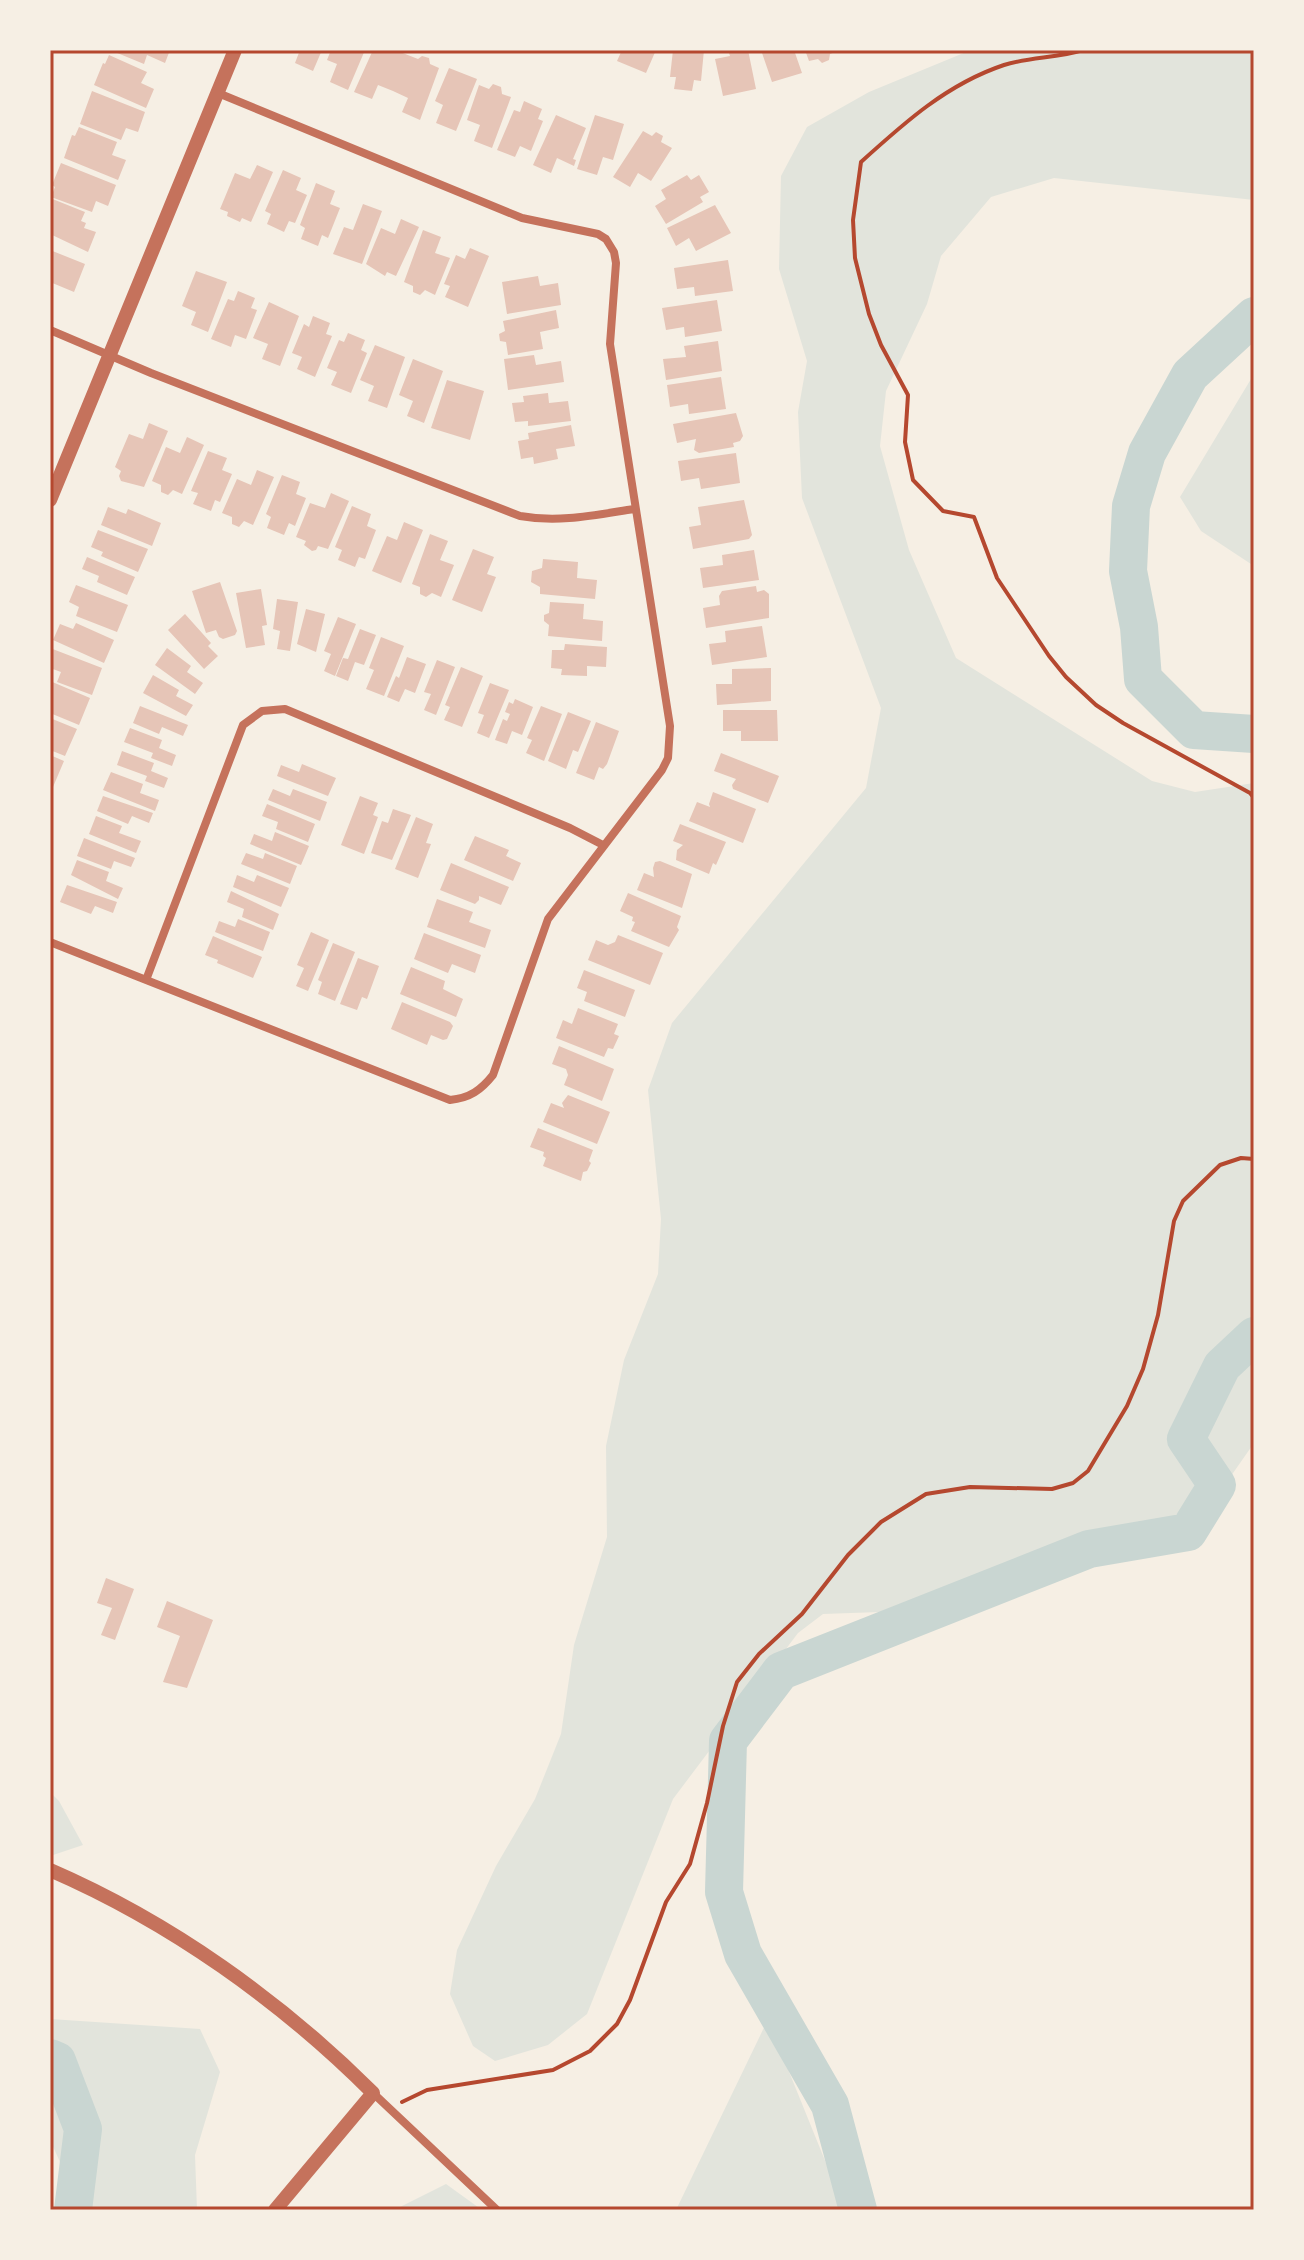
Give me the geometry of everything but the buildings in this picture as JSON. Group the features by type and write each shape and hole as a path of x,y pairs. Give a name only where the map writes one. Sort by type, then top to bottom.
{"street":[{"path":"50,500 235,50"},
{"path":"50,942 450,1100 460,1099 475,1093 493,1075 548,919 668,758 671,740 610,344 616,263 606,239 590,231 522,218 218,93"},
{"path":"50,330 520,516 544,520 569,519 634,509"},
{"path":"146,980 243,725 262,711 285,709 570,828 603,845"},
{"path":"50,1870 159,1926 281,2008 332,2052 497,2210"},
{"path":"275,2210 373,2093"}],"path":[{"path":"1083,50 1005,65 952,88 908,119 861,162 853,220 855,258 877,335 908,395 905,442 913,480 943,511 974,517 997,578 1049,656 1096,705 1254,798"},
{"path":"389,2109 427,2090 553,2070 590,2051 617,2024 630,2000 666,1902 690,1864 723,1726 737,1682 759,1654 802,1614 848,1555 881,1522 926,1494 970,1487 1052,1489 1073,1483 1088,1471 1127,1406 1143,1369 1158,1315 1174,1221 1183,1201 1203,1178 1220,1165 1241,1158 1254,1159"}],"shaded area":[{"path":"971,50 1254,50 1254,200 1054,178 991,197 941,256 927,304 886,391 880,446 909,550 956,658 1152,781 1195,792 1254,783 1254,1443 1224,1486 1165,1521 1023,1562 908,1611 823,1614 798,1633 673,1799 587,2014 548,2045 495,2061 473,2046 450,1994 457,1950 496,1866 535,1799 561,1734 574,1645 607,1537 606,1446 624,1360 658,1274 661,1219 648,1090 672,1023 866,788 881,708 802,498 798,412 807,361 779,269 781,176 807,127 869,92"},
{"path":"1254,374 1254,566 1201,531 1180,497"},
{"path":"50,1792 59,1801 83,1845 50,1856"},
{"path":"772,2011 779,2047 845,2210 676,2210"},
{"path":"50,2019 200,2029 220,2072 195,2155 197,2210 82,2210 50,2140"},
{"path":"446,2184 482,2210 394,2210"}],"waterway":[{"path":"1254,316 1190,375 1147,453 1131,506 1128,571 1139,627 1143,679 1194,730 1254,734"},
{"path":"858,2210 830,2105 743,1954 724,1892 728,1741 781,1671 1089,1549 1188,1532 1217,1485 1186,1439 1222,1366 1254,1336"},
{"path":"50,2058 57,2061 83,2129 73,2210"}]}
